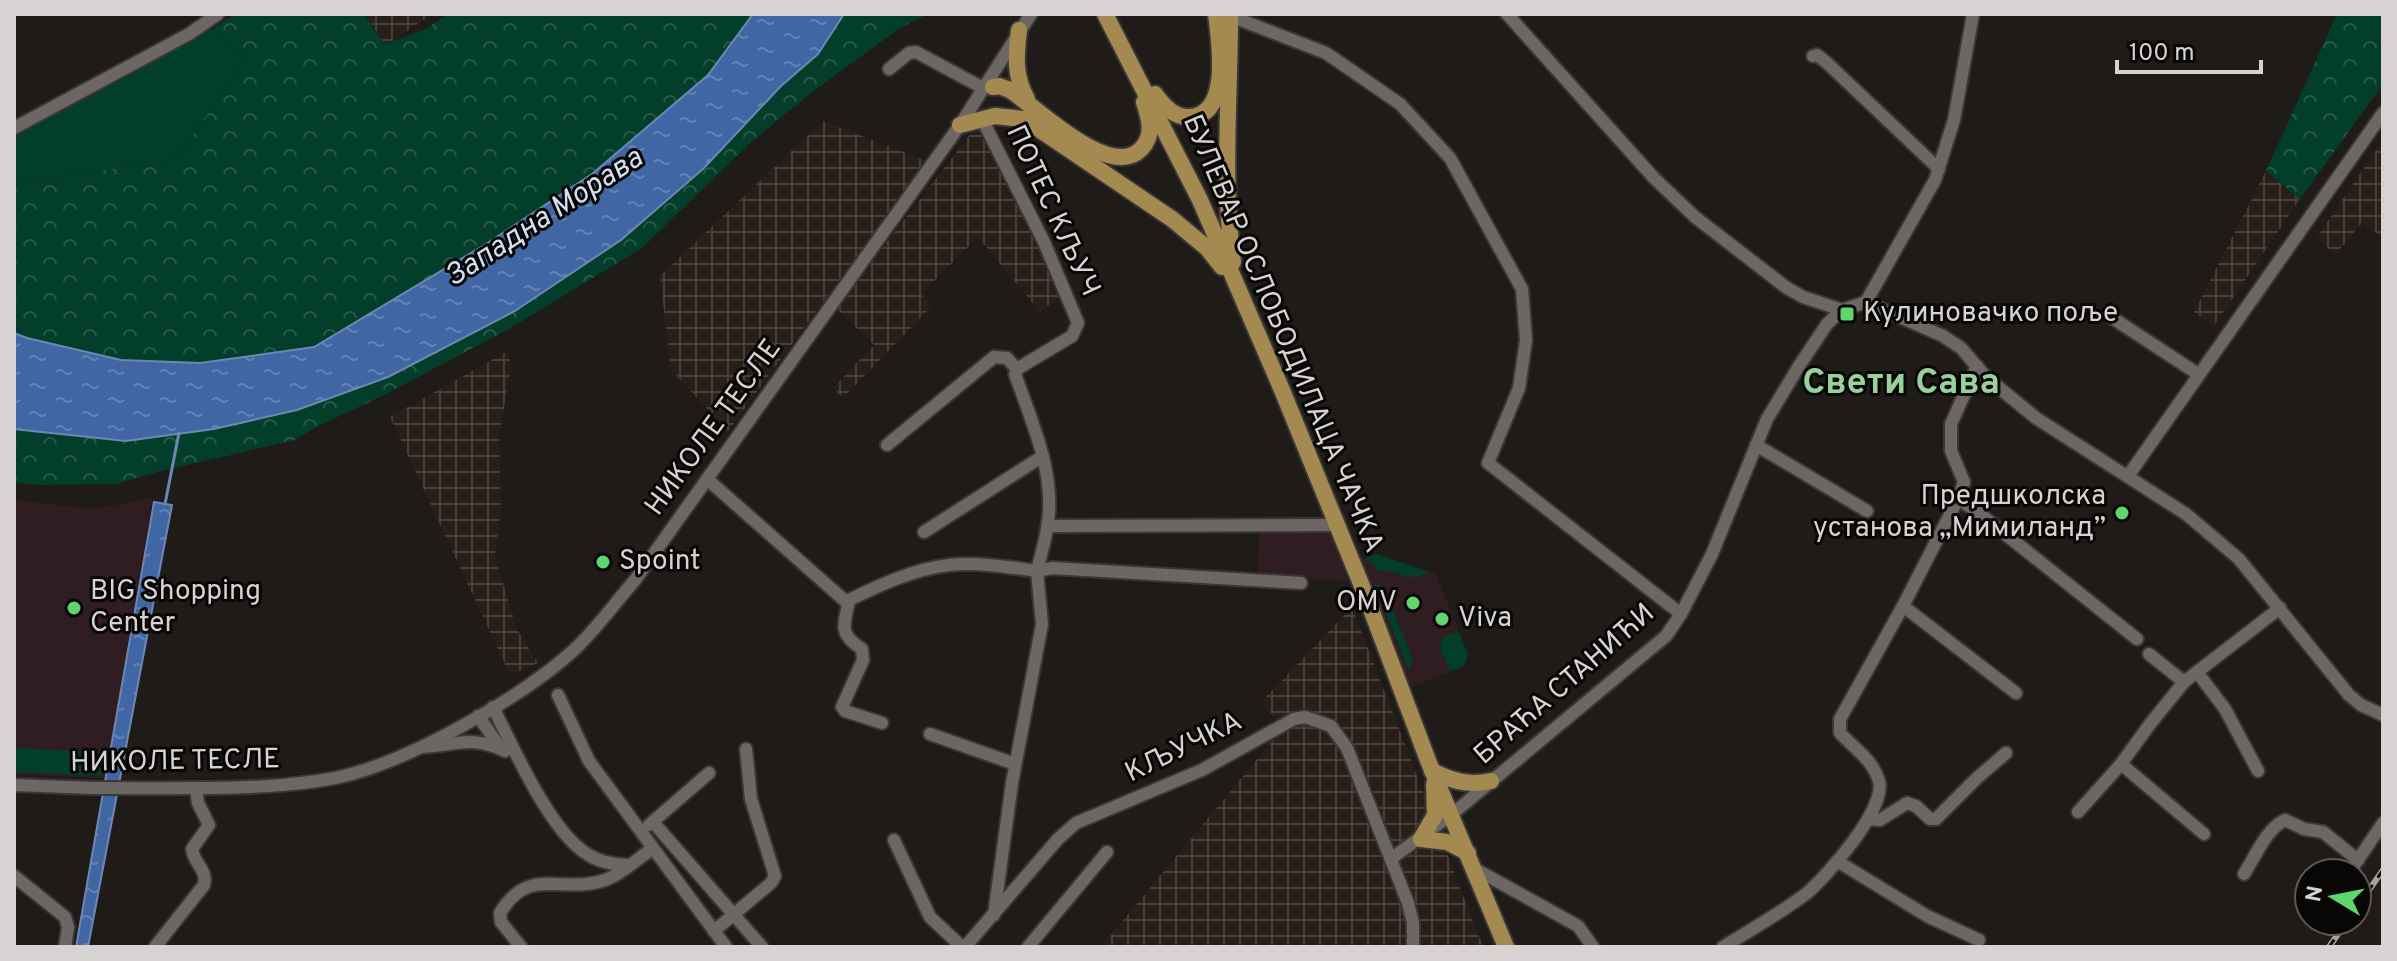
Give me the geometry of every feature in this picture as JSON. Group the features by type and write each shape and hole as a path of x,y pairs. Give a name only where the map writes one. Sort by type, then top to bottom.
{"main road":[{"name":"БУЛЕВАР ОСЛОБОДИЛАЦА ЧАЧКА","path":"1105,14 1200,200 1233,276 1338,525 1432,771 1506,947"},
{"path":"1140,81 1174,113 1193,117 1207,109 1215,99 1219,86 1225,15"},
{"path":"1225,15 1230,71 1226,164 1233,276"},
{"path":"1019,30 1017,77 1027,111"},
{"path":"960,125 1027,111 1095,152 1126,157 1143,146 1150,130 1140,81"},
{"path":"988,85 1010,90 1027,111 1172,219 1207,248 1233,276"},
{"path":"1468,853 1447,842 1421,839 1435,815 1432,771 1469,784 1491,781"}],"street":[{"path":"14,128 189,34 218,14"},
{"name":"НИКОЛЕ ТЕСЛЕ","path":"14,785 95,789 266,788 339,777 373,767 478,716 542,675 596,627 635,580 988,85 1031,14"},
{"path":"1507,14 1654,178 1695,217 1787,288 1803,297 1842,310 1866,302 1927,199 1954,120 1973,14"},
{"path":"1225,15 1326,53 1400,104 1450,158 1522,289 1526,340 1519,388 1488,463 1681,614"},
{"path":"889,69 909,53 916,52 988,85"},
{"path":"1813,56 1817,55 1826,62 1939,169"},
{"path":"2128,476 2383,113"},
{"name":"ПОТЕС КЉУЧ","path":"982,119 1044,242 1078,323 1072,336 1017,369"},
{"path":"1866,302 1943,336 1961,348 2001,390 2036,418 2186,514 2239,559 2349,695 2361,705 2383,715"},
{"name":"БРАЋА СТАНИЋИ","path":"1392,858 1451,815 1666,636 1712,554 1767,419 1827,324 1842,310"},
{"path":"2111,317 2198,374"},
{"path":"887,445 994,357 1004,357 1017,369 1015,374 1043,456 1049,500 1048,526 1037,571 1042,624 1015,764 994,915"},
{"path":"1723,947 1805,894 1837,861 1868,819 1879,795 1879,781 1868,761 1840,733 1838,725 1958,499 1964,482 1951,451 1951,424 1977,366"},
{"path":"1756,445 1867,511"},
{"path":"924,532 1043,456"},
{"path":"707,479 844,600 888,581 949,565 1301,583"},
{"path":"1958,499 2137,639"},
{"path":"1048,526 1338,525"},
{"path":"849,600 844,631 846,637 862,649 863,660 842,707 845,711 882,723"},
{"path":"1903,606 2016,693"},
{"path":"2078,812 2121,764 2184,682 2280,608"},
{"path":"2149,654 2184,682"},
{"path":"2197,672 2225,709 2258,771"},
{"path":"558,695 589,761 726,947"},
{"path":"493,707 521,765 571,840 597,860 629,865"},
{"path":"478,716 505,751 521,765"},
{"name":"КЉУЧКА","path":"963,947 1058,839 1076,823 1180,781 1277,727 1305,717 1331,726 1342,738 1392,858"},
{"path":"930,734 1015,764"},
{"path":"414,748 473,741 505,751"},
{"path":"714,931 771,883 775,876 751,799 746,749"},
{"path":"1868,819 1880,820 1907,803 1916,806 1930,819 1936,819 2006,753"},
{"path":"2121,764 2204,834"},
{"path":"641,833 709,773"},
{"path":"155,947 204,885 205,874 192,849 209,825 198,803 196,788"},
{"path":"2244,874 2268,836 2285,820 2304,829 2323,832 2354,857"},
{"path":"653,822 762,947"},
{"path":"2360,857 2383,823"},
{"path":"894,840 930,917 963,947"},
{"path":"521,947 501,922 500,913 521,889 531,884 584,885 606,880 652,849"},
{"path":"1028,947 1107,852"},
{"path":"1392,858 1413,923 1413,947"},
{"path":"595,882 599,874 597,860"},
{"path":"1837,861 1903,903 1979,940"},
{"path":"1475,869 1578,926 1593,947"},
{"path":"14,876 65,917 68,927 65,947"}],"shaded area":[{"path":"365,14 433,14 385,45"},
{"path":"982,119 1065,292 1040,312 978,237 921,294 932,306 843,398 833,388 874,345 836,308"},
{"path":"823,121 927,161 728,431 671,370 660,276"},
{"path":"2383,140 2383,238 2362,223 2335,255 2317,237"},
{"path":"2266,171 2300,199 2214,326 2194,312"},
{"path":"508,351 511,367 499,437 501,509 495,557 517,629 538,663 510,675 390,417"},
{"name":"BIG Shopping Center","path":"152,498 106,778 14,775 14,500 94,509"},
{"path":"1259,526 1329,526 1348,581 1258,576"},
{"name":"OMV","path":"1377,554 1436,574 1468,655 1464,666 1410,688 1361,560"},
{"path":"1352,607 1483,947 1101,947 1273,740 1274,717 1262,701"}],"green space":[{"path":"235,14 364,14 384,44 424,30 448,14 753,14 708,75 592,174 487,244 314,347 200,363 121,360 14,333 14,184 177,159 245,58 213,29"},
{"path":"844,14 928,14 900,28 812,92 750,143 642,248 507,330 295,440 116,484 39,485 14,482 14,429 126,441 297,410 388,377 621,240 703,169 781,86 818,54"},
{"path":"2337,14 2383,14 2383,84 2300,199 2266,171"},
{"path":"213,29 245,58 177,159 14,184 14,128 189,34"},
{"path":"1377,554 1430,572 1408,577 1379,571 1366,558"},
{"path":"1374,583 1384,588 1413,660 1409,671"},
{"path":"1459,632 1468,655 1464,666 1450,671 1440,648 1442,637"},
{"path":"14,748 103,752 102,776 14,772"}],"water":[{"name":"Западна Морава","path":"753,14 844,14 818,54 781,86 703,169 621,240 515,311 388,377 297,410 214,429 126,441 14,429 14,333 121,360 200,363 314,347 486,244 592,174 708,75"},
{"path":"154,502 172,505 88,947 76,947"}],"waterway":[{"path":"165,504 179,433"}],"railway":[{"path":"2373,884 2383,870"},
{"path":"2329,947 2336,937"}],"place":[{"name":"Кулиновачко поље","path":"1847,314"},
{"name":"Предшколска установа „Мимиланд”","path":"2122,513"},
{"name":"Spoint","path":"603,562"},
{"name":"OMV","path":"1413,603"},
{"name":"BIG Shopping Center","path":"74,608"},
{"name":"Viva","path":"1442,619"}],"district":[{"name":"Свети Сава","path":"1901,384"}]}
